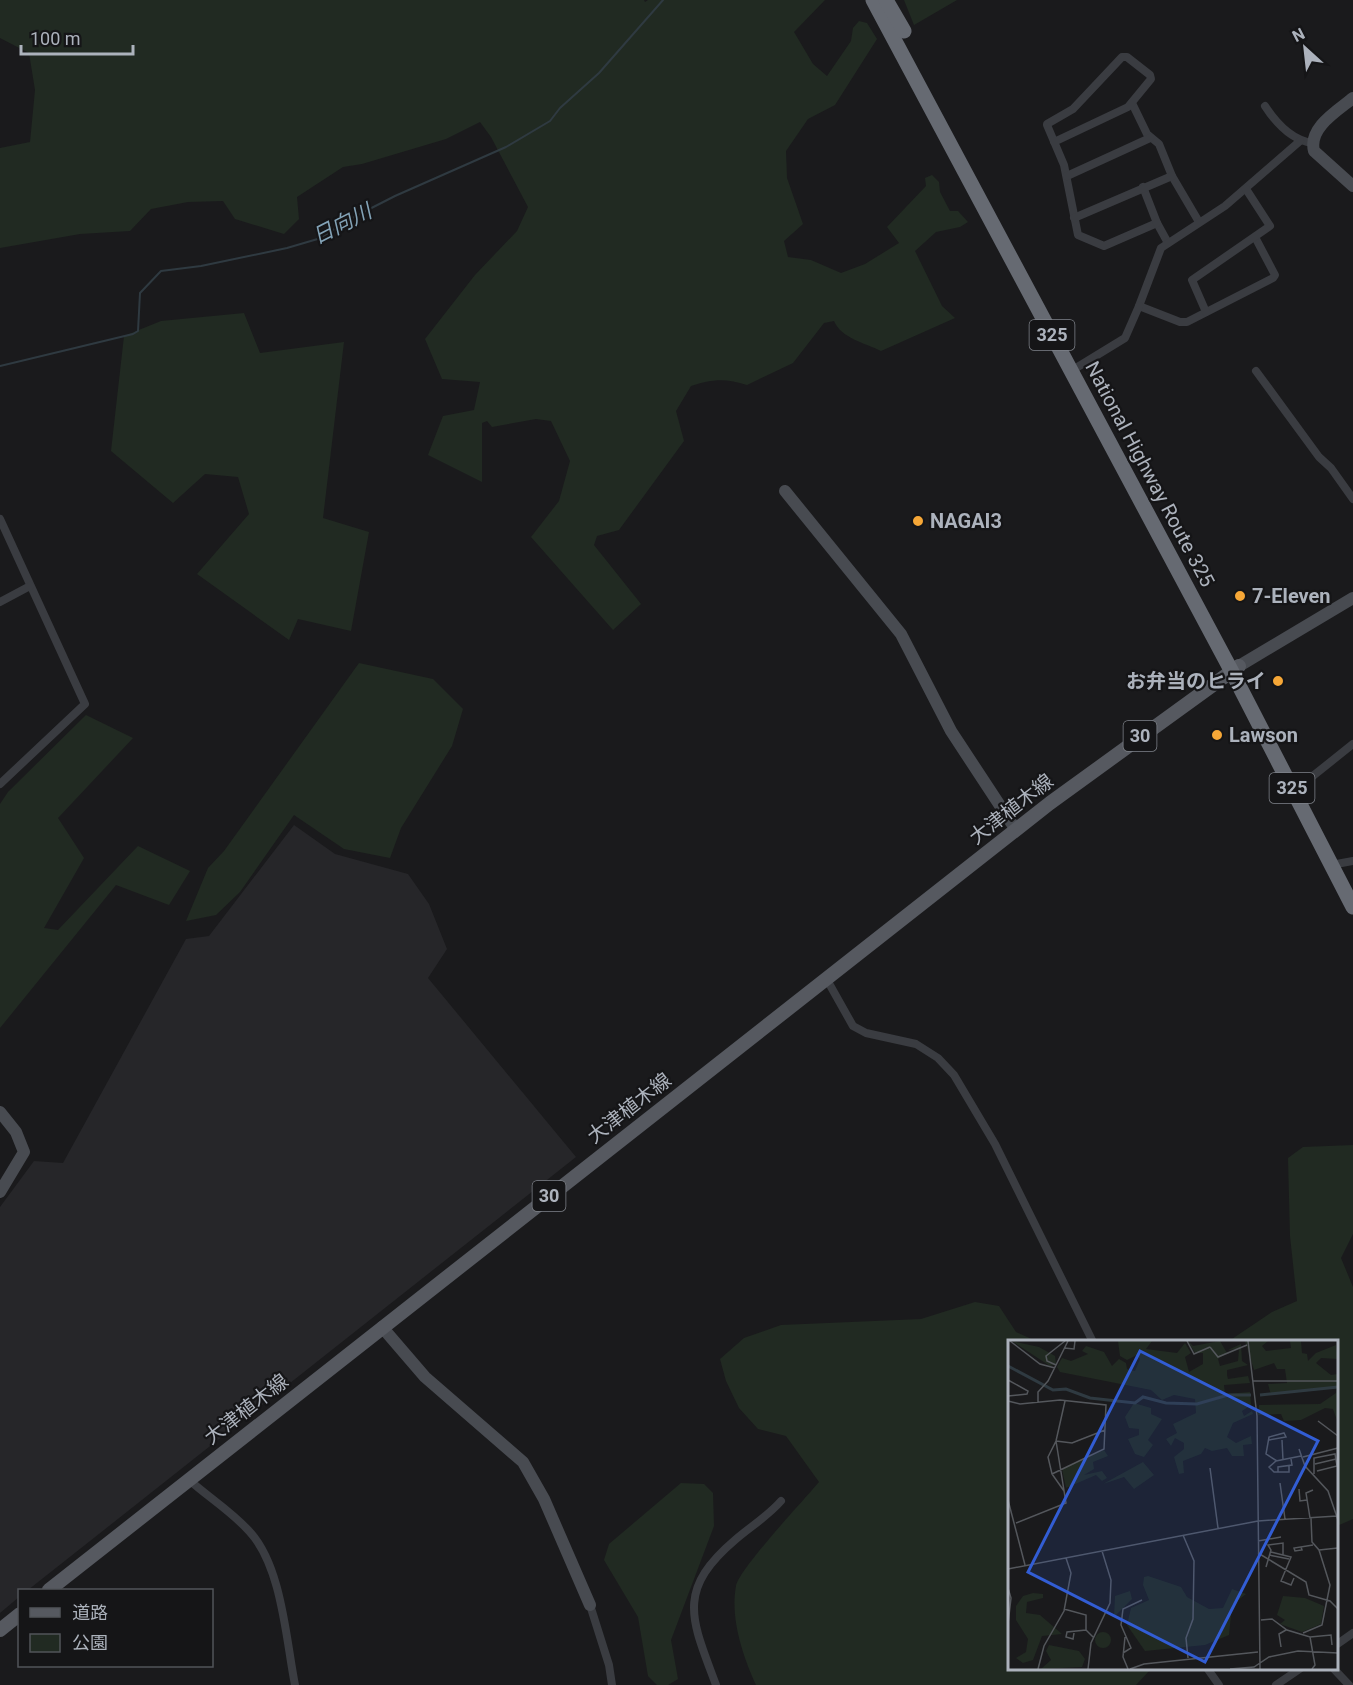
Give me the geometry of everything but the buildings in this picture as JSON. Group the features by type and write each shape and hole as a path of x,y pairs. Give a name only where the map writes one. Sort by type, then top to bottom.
{"highway":[{"name":"National Highway Route 325","path":"873,0 1076,368"},
{"name":"National Highway Route 325","path":"886,0 1297,788 1353,885"},
{"name":"National Highway Route 325","path":"1341,862 1353,907"}],"main road":[{"name":"大津植木線","path":"50,1589 1016,830 1113,755 1235,668"},
{"path":"0,1629 18,1616"}],"street":[{"path":"1054,142 1132,103 1151,77 1125,56 1074,109 1047,123 1054,142 1067,176 1078,235 1104,246 1157,223"},
{"path":"1076,368 1125,338 1157,255 1168,243 1246,189 1306,142 1353,98"},
{"path":"1132,103 1150,138 1159,144 1172,176 1199,222"},
{"path":"1265,106 1291,136 1306,142 1353,186"},
{"path":"1067,176 1150,138"},
{"path":"1074,218 1172,176"},
{"path":"1143,187 1157,223 1168,243"},
{"path":"1206,312 1192,280 1269,228 1270,224 1246,189"},
{"path":"1139,306 1184,322 1275,277 1255,237"},
{"path":"1256,371 1318,457 1331,468 1353,499"},
{"path":"785,491 901,634 951,731 1016,830"},
{"path":"0,519 85,704 0,784"},
{"path":"0,602 30,586"},
{"path":"1235,668 1353,598"},
{"path":"1297,788 1353,744"},
{"path":"826,978 847,1016 860,1031 916,1044 938,1058 954,1075 995,1144 1093,1340"},
{"path":"0,1112 16,1132 24,1152 0,1192"},
{"path":"382,1327 425,1377 523,1462 544,1499 590,1605 609,1665 612,1685"},
{"path":"188,1479 250,1532 266,1558 282,1607 295,1685"},
{"path":"716,1685 693,1617 692,1600 698,1582 727,1547 771,1512 781,1501"},
{"path":"1338,1644 1353,1633"},
{"path":"1208,1670 1218,1685"},
{"path":"1276,1685 1298,1670"},
{"path":"1335,1670 1349,1685"}],"shaded area":[{"path":"294,825 335,854 408,874 429,904 447,949 428,978 576,1157 29,1589 18,1589 18,1598 0,1613 0,1207 34,1161 63,1163 186,939 209,936"}],"green space":[{"path":"0,0 644,0 645,2 648,0 825,0 794,32 813,64 827,76 851,41 853,28 859,21 867,23 877,39 835,105 808,119 786,151 787,178 803,224 784,241 788,257 811,260 841,273 865,264 899,243 887,227 926,186 925,178 932,175 939,182 940,192 950,211 958,211 968,222 960,227 936,232 915,251 942,306 955,318 881,351 848,336 837,327 834,321 824,323 793,363 747,385 719,380 691,386 676,411 684,441 619,530 597,536 594,545 641,604 613,630 531,537 559,501 570,461 551,421 536,419 492,427 487,421 482,423 482,482 428,455 443,416 474,410 480,382 442,379 425,339 475,275 517,231 528,207 491,137 480,122 446,139 362,164 343,167 297,197 299,219 284,234 235,219 223,201 188,202 151,209 130,231 80,234 0,248 0,148 30,142 35,90 29,53 0,38"},
{"path":"904,0 957,0 914,25"},
{"path":"244,313 260,353 344,342 323,518 369,532 351,631 298,619 289,640 197,574 249,514 238,477 205,474 173,503 111,451 124,336 161,321"},
{"path":"359,663 433,679 463,709 452,746 401,828 390,858 344,849 294,815 240,892 216,915 186,921 208,868 224,851"},
{"path":"86,715 133,738 58,818 84,858 44,928 58,930 138,846 190,871 169,905 116,885 0,1028 0,804 8,792"},
{"path":"1353,1145 1353,1234 1341,1258 1353,1287 1353,1519 1338,1526 1338,1340 1230,1340 1272,1312 1297,1301 1290,1236 1288,1158 1303,1147"},
{"path":"975,1302 999,1306 1016,1332 1034,1340 1008,1340 1008,1670 1150,1670 1136,1685 756,1685 742,1650 736,1624 736,1586 748,1565 819,1482 786,1436 758,1429 739,1408 726,1381 720,1359 744,1338 781,1325 921,1319"},
{"path":"681,1483 704,1484 713,1493 714,1526 671,1640 678,1679 668,1685 657,1685 648,1676 638,1617 604,1560 609,1544"}],"waterway":[{"name":"日向川","path":"0,366 133,334 138,331 140,293 161,271 201,266 287,248 321,238 348,220 395,196 506,147 550,121 560,108 599,73 663,0"}],"place":[{"name":"NAGAI3","path":"918,521"},
{"name":"7-Eleven","path":"1240,596"},
{"name":"お弁当のヒライ","path":"1278,681"},
{"name":"Lawson","path":"1217,735"}]}
